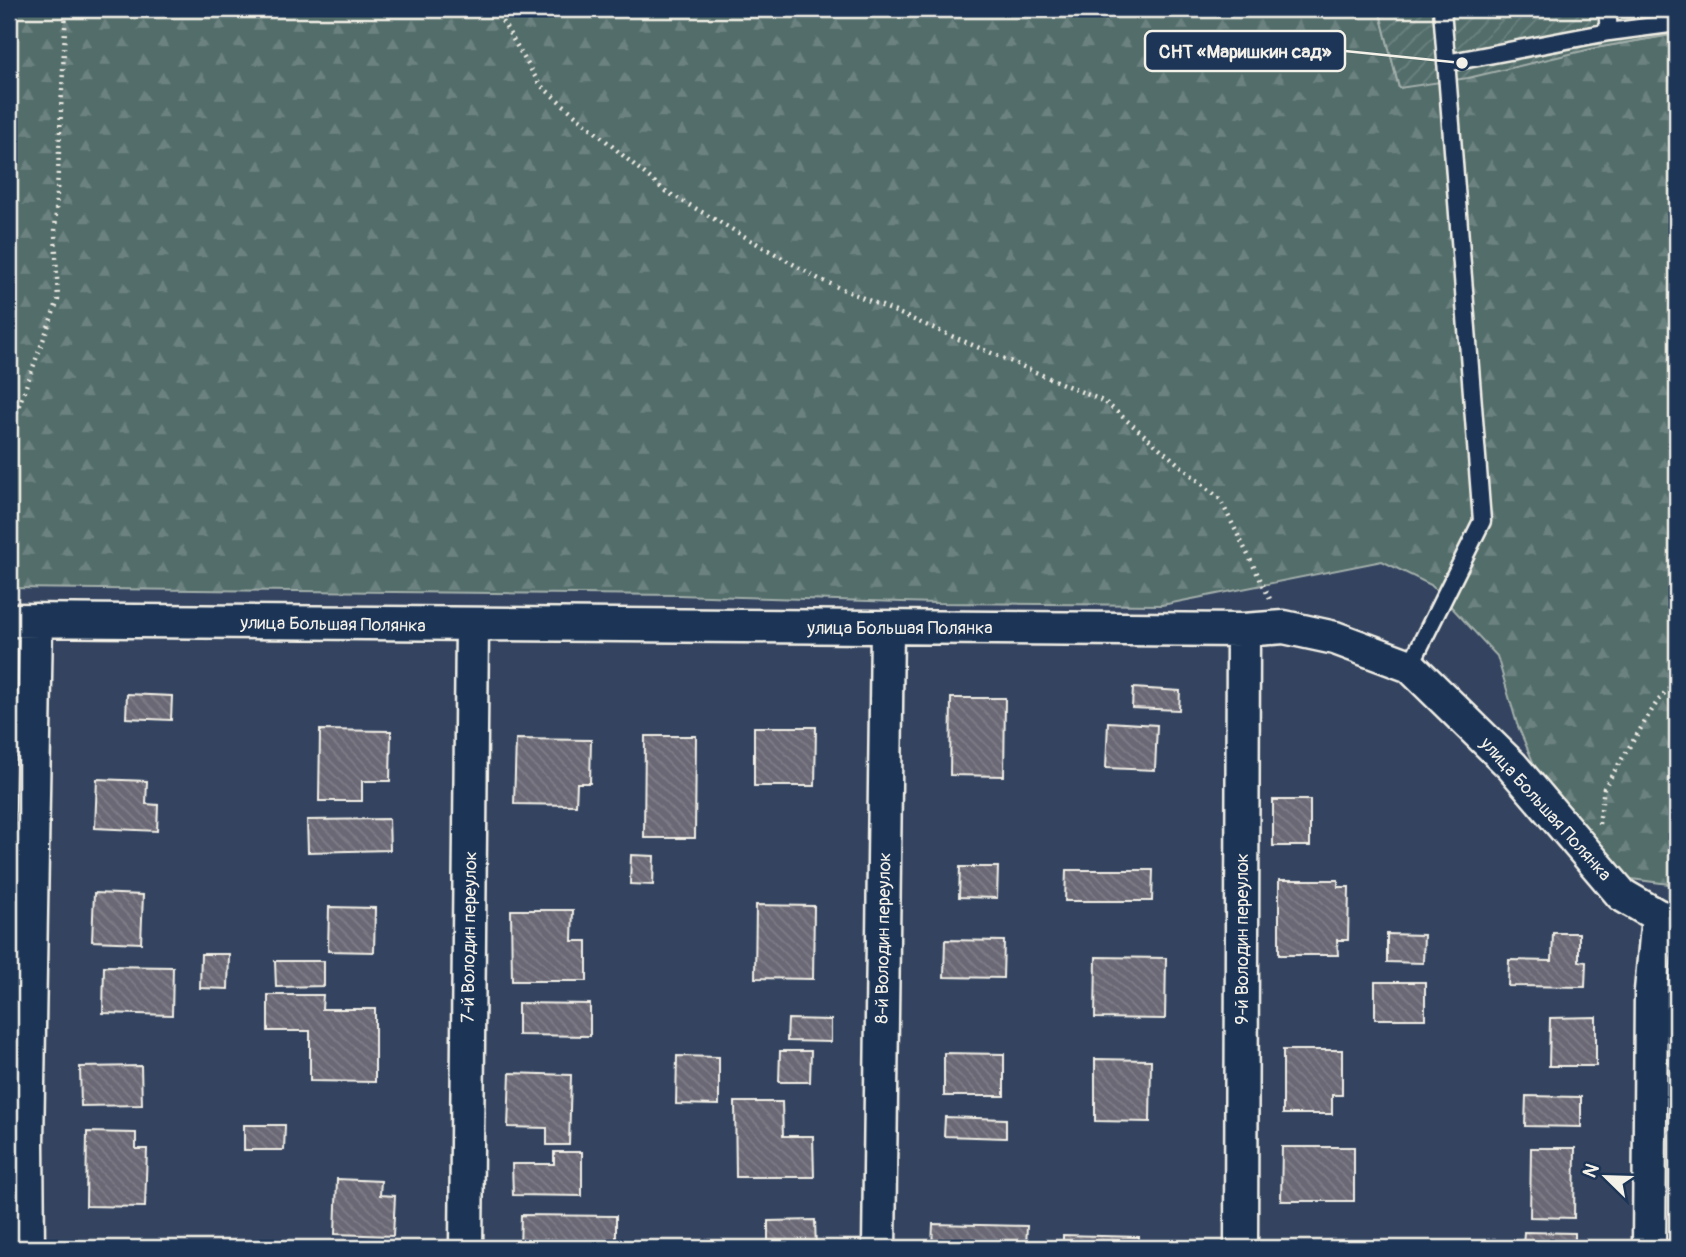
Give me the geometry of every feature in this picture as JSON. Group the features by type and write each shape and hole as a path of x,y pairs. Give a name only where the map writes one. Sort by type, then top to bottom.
{"street":[{"name":"улица Большая Полянка","path":"22,620 887,629 1243,630 1284,627 1335,638 1410,666 1512,766 1622,895 1667,919"},
{"path":"22,620 28,1248"},
{"name":"7-й Володин переулок","path":"466,1248 472,625"},
{"name":"8-й Володин переулок","path":"879,1248 887,629"},
{"name":"9-й Володин переулок","path":"1241,1248 1243,630"},
{"path":"1649,1248 1651,991 1667,919"}],"lane":[{"path":"1410,666 1482,521 1442,9"},
{"path":"1607,9 1609,32"},
{"path":"1446,63 1609,32 1677,23"}],"path":[{"path":"9,432 58,300 55,232 66,9"},
{"path":"495,9 540,85 665,191 819,279 1105,402 1220,499 1284,627"},
{"path":"1594,863 1604,788 1657,702 1677,678"}],"green space":[{"path":"9,9 1379,9 1399,88 1677,34 1677,885 1616,877 1547,795 1517,724 1497,656 1431,585 1382,561 1162,605 935,603 677,595 9,588"},
{"path":"1379,9 1677,9 1677,34 1595,48 1468,78 1399,88"}],"building":[{"path":"1133,688 1180,691 1179,710 1132,708"},
{"path":"127,694 172,696 171,720 126,718"},
{"path":"951,698 1005,698 1004,776 950,775"},
{"path":"1108,722 1157,725 1155,770 1106,768"},
{"path":"754,727 816,727 815,786 754,786"},
{"path":"320,730 391,731 390,781 362,781 362,801 319,801"},
{"path":"645,736 696,736 695,838 644,838"},
{"path":"516,739 591,740 590,783 577,783 576,805 514,804"},
{"path":"97,779 147,781 146,804 158,805 157,831 95,828"},
{"path":"1273,800 1310,800 1310,846 1273,846"},
{"path":"389,819 390,850 308,852 307,820"},
{"path":"631,855 654,856 653,885 630,884"},
{"path":"960,867 998,867 997,898 959,897"},
{"path":"1066,870 1153,870 1152,901 1065,901"},
{"path":"1279,880 1338,880 1338,887 1349,887 1348,940 1337,940 1338,955 1279,955"},
{"path":"94,893 143,895 141,943 92,941"},
{"path":"756,905 814,906 813,979 755,978"},
{"path":"329,907 375,908 374,952 328,951"},
{"path":"511,910 573,910 572,941 587,941 587,981 512,981"},
{"path":"1553,933 1579,933 1579,961 1586,962 1585,987 1508,986 1509,960 1552,961"},
{"path":"1387,934 1424,935 1423,963 1387,962"},
{"path":"945,940 1004,941 1003,978 944,977"},
{"path":"201,954 229,954 228,989 200,988"},
{"path":"1096,957 1166,958 1165,1019 1095,1018"},
{"path":"275,961 324,961 324,986 276,987"},
{"path":"104,966 173,967 172,1015 103,1013"},
{"path":"1375,982 1425,982 1425,1019 1375,1019"},
{"path":"268,995 323,995 322,1009 375,1009 375,1082 310,1081 310,1031 268,1031"},
{"path":"518,1003 590,1004 590,1036 518,1035"},
{"path":"1596,1017 1596,1066 1549,1066 1550,1018"},
{"path":"788,1019 831,1020 831,1042 787,1041"},
{"path":"1283,1050 1342,1050 1342,1095 1332,1095 1332,1114 1283,1114"},
{"path":"780,1051 811,1051 810,1082 779,1082"},
{"path":"944,1053 1004,1054 1004,1096 944,1096"},
{"path":"677,1056 719,1057 719,1105 676,1104"},
{"path":"1095,1059 1151,1060 1150,1122 1095,1121"},
{"path":"141,1066 142,1105 81,1106 80,1067"},
{"path":"510,1073 571,1075 569,1145 547,1145 547,1128 508,1127"},
{"path":"1526,1096 1581,1097 1581,1127 1525,1126"},
{"path":"735,1102 782,1102 783,1136 813,1136 814,1177 736,1177"},
{"path":"945,1117 1006,1119 1006,1138 944,1136"},
{"path":"244,1125 285,1125 284,1150 244,1150"},
{"path":"87,1132 136,1133 136,1149 147,1149 145,1207 86,1206"},
{"path":"1282,1147 1354,1147 1354,1201 1281,1201"},
{"path":"1531,1148 1575,1148 1574,1218 1530,1217"},
{"path":"554,1152 582,1152 582,1196 513,1195 512,1164 554,1164"},
{"path":"337,1179 381,1181 380,1195 395,1196 393,1236 335,1234"},
{"path":"521,1215 616,1216 616,1248 520,1248"},
{"path":"815,1220 816,1248 768,1248 768,1221"},
{"path":"933,1224 1027,1226 1026,1248 932,1247"},
{"path":"1524,1232 1575,1233 1575,1248 1506,1248 1506,1245 1523,1246"},
{"path":"1063,1235 1139,1237 1139,1248 1063,1248"}],"place":[{"name":"СНТ «Маришкин сад»","path":"1462,63"}]}
